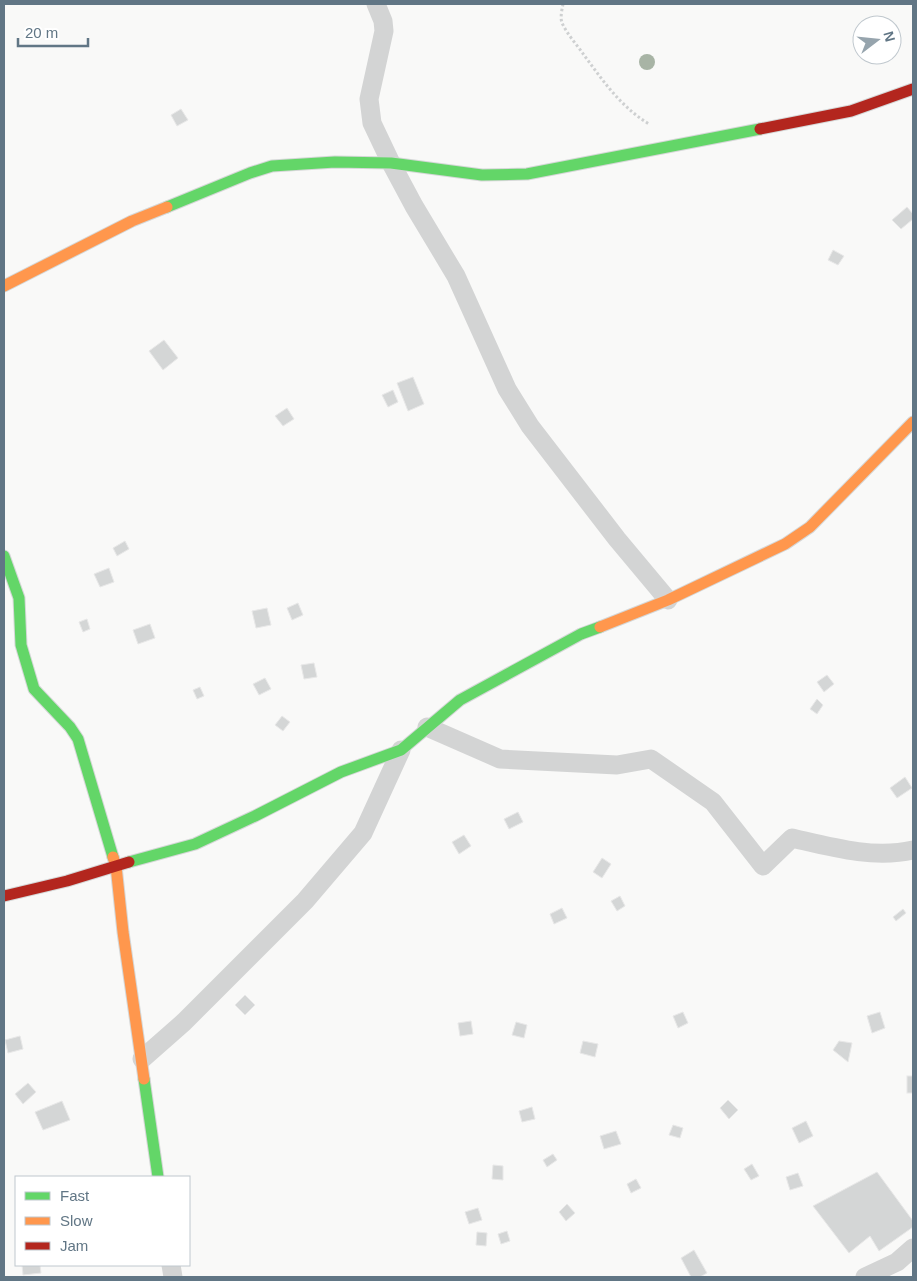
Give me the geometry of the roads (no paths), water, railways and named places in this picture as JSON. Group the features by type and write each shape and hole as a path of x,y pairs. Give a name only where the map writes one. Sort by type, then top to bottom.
{"street":[{"path":"376,4 383,21 384,31 369,100 372,123 391,163 414,206 456,276 507,389 536,434 617,539 668,600"},
{"path":"4,286 132,221 250,173 272,166 335,162 391,163 482,175 527,174 683,142 851,111 913,89"},
{"path":"4,896 67,881 195,844 341,772 401,750 460,700 573,638 668,600 785,544 810,527 913,422"},
{"path":"4,556 18,598 21,645 28,673 34,689 70,727 78,739 116,866 123,932 158,1176"},
{"path":"427,727 500,759 616,765 651,759 713,802 763,866 792,838 843,849 895,854 913,850"},
{"path":"142,1058 184,1022 306,901 363,833 401,750"},
{"path":"865,1277 897,1262 913,1248"}]}
